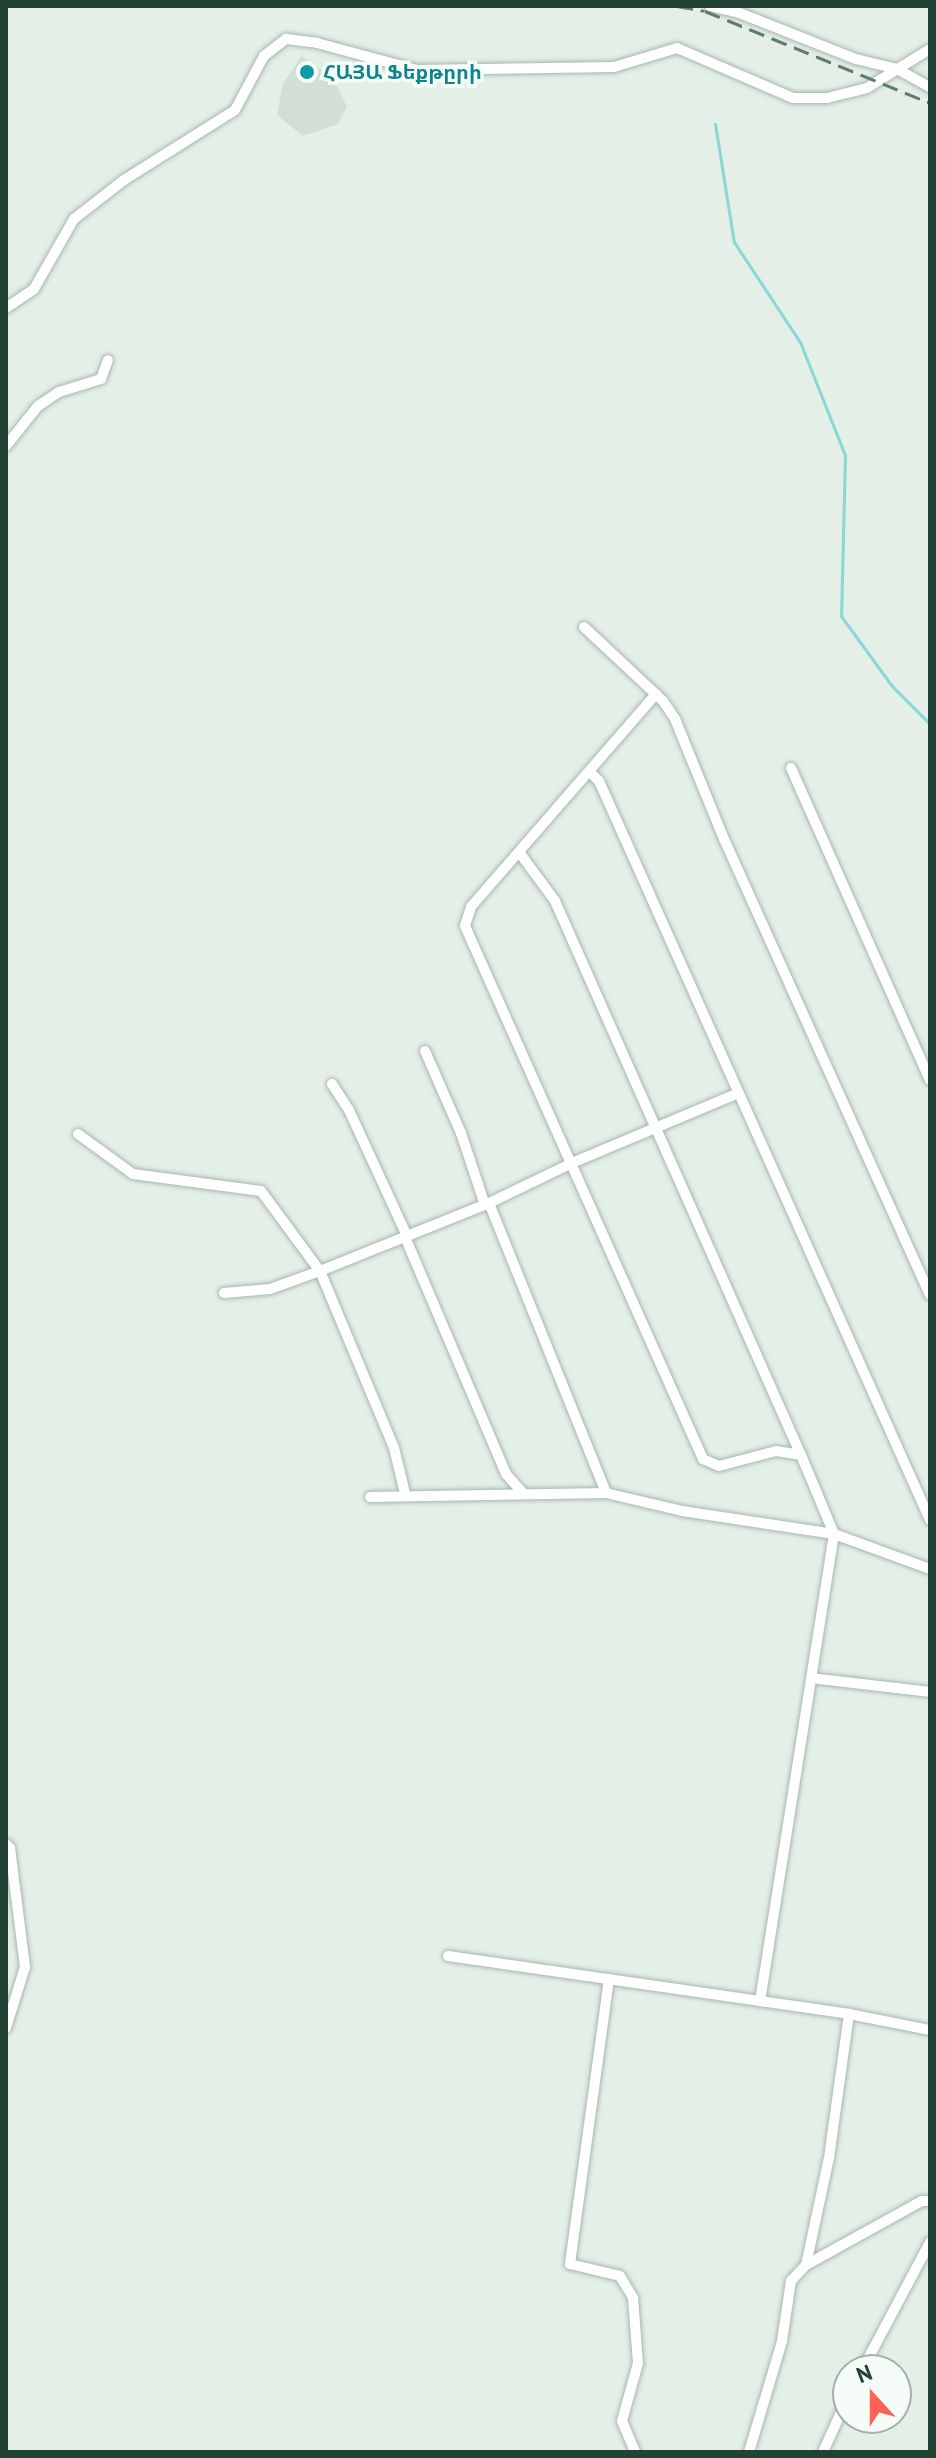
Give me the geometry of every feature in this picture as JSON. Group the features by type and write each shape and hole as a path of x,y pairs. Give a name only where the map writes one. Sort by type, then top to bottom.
{"street":[{"path":"710,6 737,12 856,59 897,69 930,87"},
{"path":"6,308 34,289 74,219 124,180 235,110 264,56 286,39 317,43 417,70 614,67 677,48 793,98 827,98 867,88 930,49"},
{"path":"6,446 38,406 59,392 101,379 108,360"},
{"path":"584,627 656,694 675,719 724,839 930,1295"},
{"path":"656,694 471,907 465,926 703,1459 719,1466 776,1451 801,1455"},
{"path":"791,768 930,1080"},
{"path":"590,772 599,781 736,1094 882,1406 930,1520"},
{"path":"519,852 555,901 834,1534 760,2001"},
{"path":"425,1051 606,1493"},
{"path":"332,1084 349,1110 406,1236 506,1474 524,1494"},
{"path":"224,1293 270,1289 320,1271 487,1204 572,1163 657,1130 736,1094"},
{"path":"78,1134 133,1174 261,1191 320,1271 394,1448 405,1493"},
{"path":"370,1497 405,1493 606,1493 682,1511 834,1534 930,1569"},
{"path":"811,1678 930,1692"},
{"path":"6,1844 10,1848 25,1967 6,2028"},
{"path":"448,1956 849,2014 930,2030"},
{"path":"609,1979 570,2264 620,2276 633,2298 638,2363 622,2421 635,2452"},
{"path":"806,2265 829,2158 849,2014"},
{"path":"749,2452 782,2341 791,2281 806,2265 922,2201 930,2201"},
{"path":"870,2354 930,2242"},
{"path":"823,2452 832,2432"}],"shaded area":[{"name":"ՀԱՅԱ Ֆեքթըրի","path":"302,56 333,78 347,107 338,124 303,136 277,115 283,83"}],"waterway":[{"path":"715,124 734,242 800,342 845,455 841,616 892,686 930,724"}],"railway":[{"path":"677,6 705,11 930,103"}],"place":[{"name":"ՀԱՅԱ Ֆեքթըրի","path":"307,72"}]}
